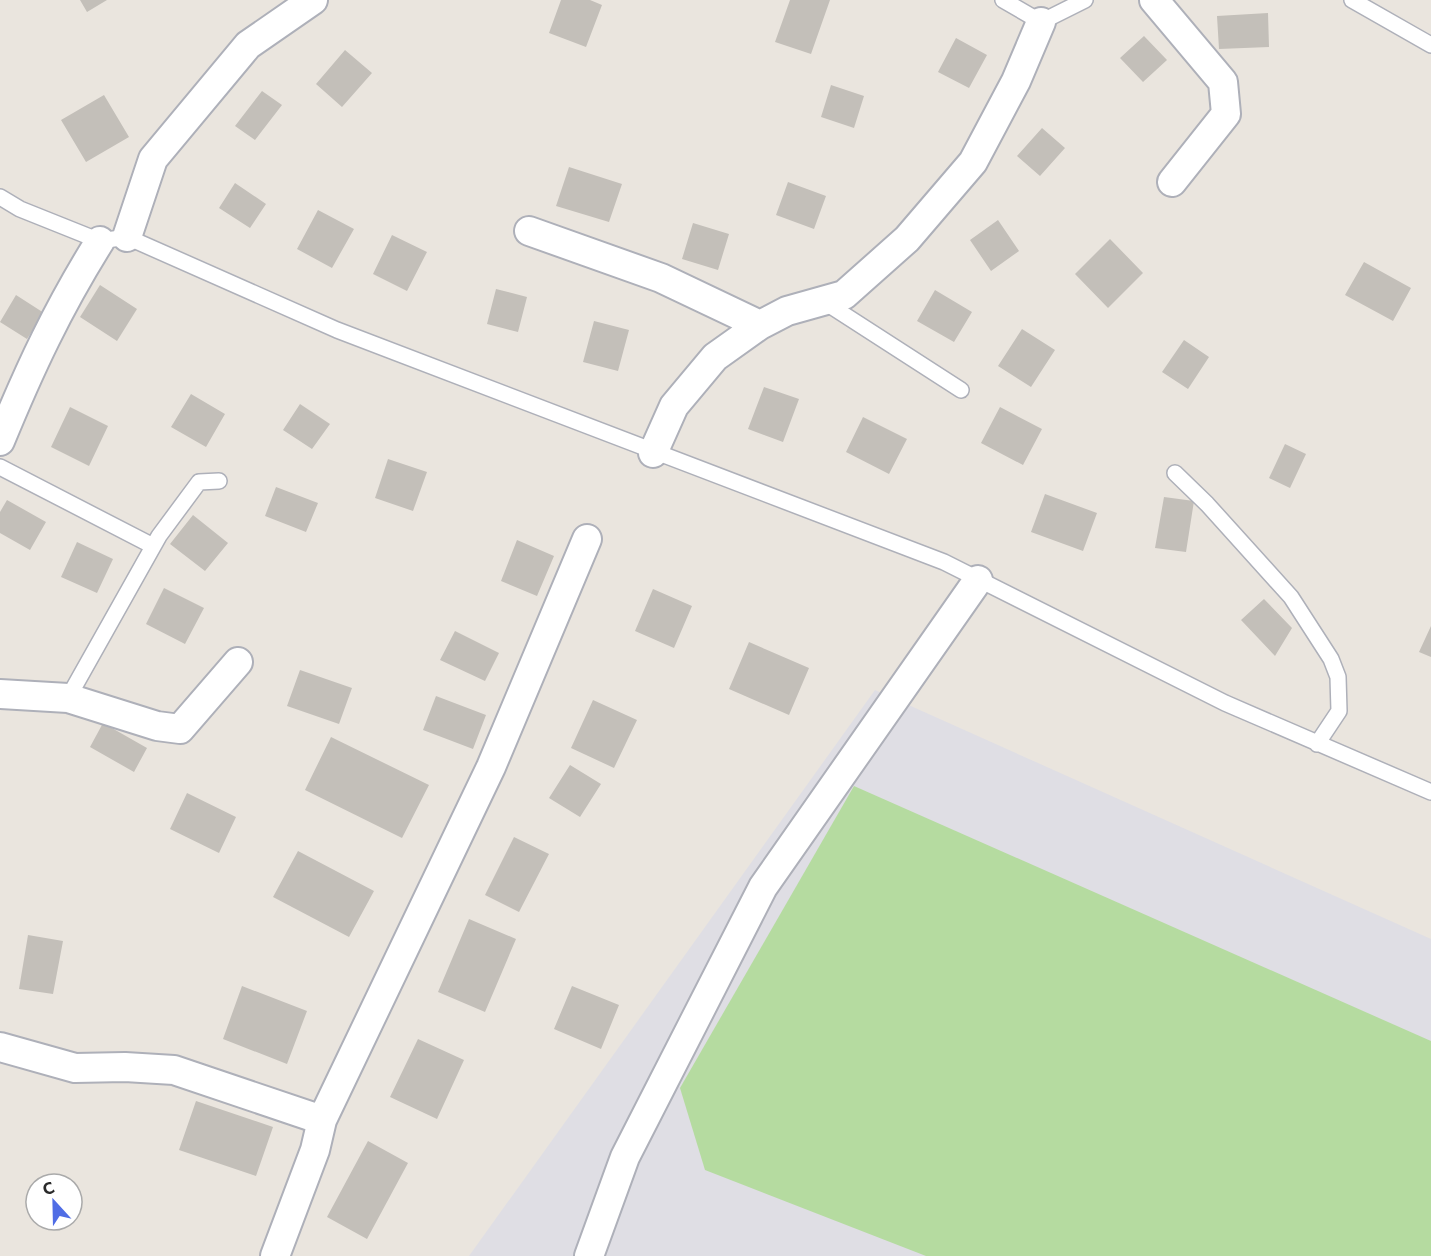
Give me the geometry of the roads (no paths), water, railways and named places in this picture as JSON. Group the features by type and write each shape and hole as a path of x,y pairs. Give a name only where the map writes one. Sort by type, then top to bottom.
{"street":[{"path":"0,441 28,371 61,303 113,239 153,159 248,45 313,0"},
{"path":"1154,0 1223,82 1226,114 1172,182"},
{"path":"653,453 674,406 715,357 760,325 787,311 844,296 907,239 973,162 1016,81 1041,22"},
{"path":"528,231 661,279 760,325"},
{"path":"275,1256 315,1150 322,1120 491,767 587,538"},
{"path":"589,1256 625,1157 764,887 978,580"},
{"path":"0,694 68,698 157,726 180,729 238,662"},
{"path":"0,1047 75,1068 125,1067 174,1070 322,1120"}],"lane":[{"path":"1003,0 1041,22 1085,0"},
{"path":"1352,0 1431,45"},
{"path":"0,197 20,209 113,239 337,330 653,453 944,562 1225,703 1431,792"},
{"path":"823,302 961,390"},
{"path":"0,467 153,546"},
{"path":"1175,473 1207,504 1291,597 1331,659 1338,677 1339,711 1317,744"},
{"path":"68,698 153,546 199,482 219,481"}]}
